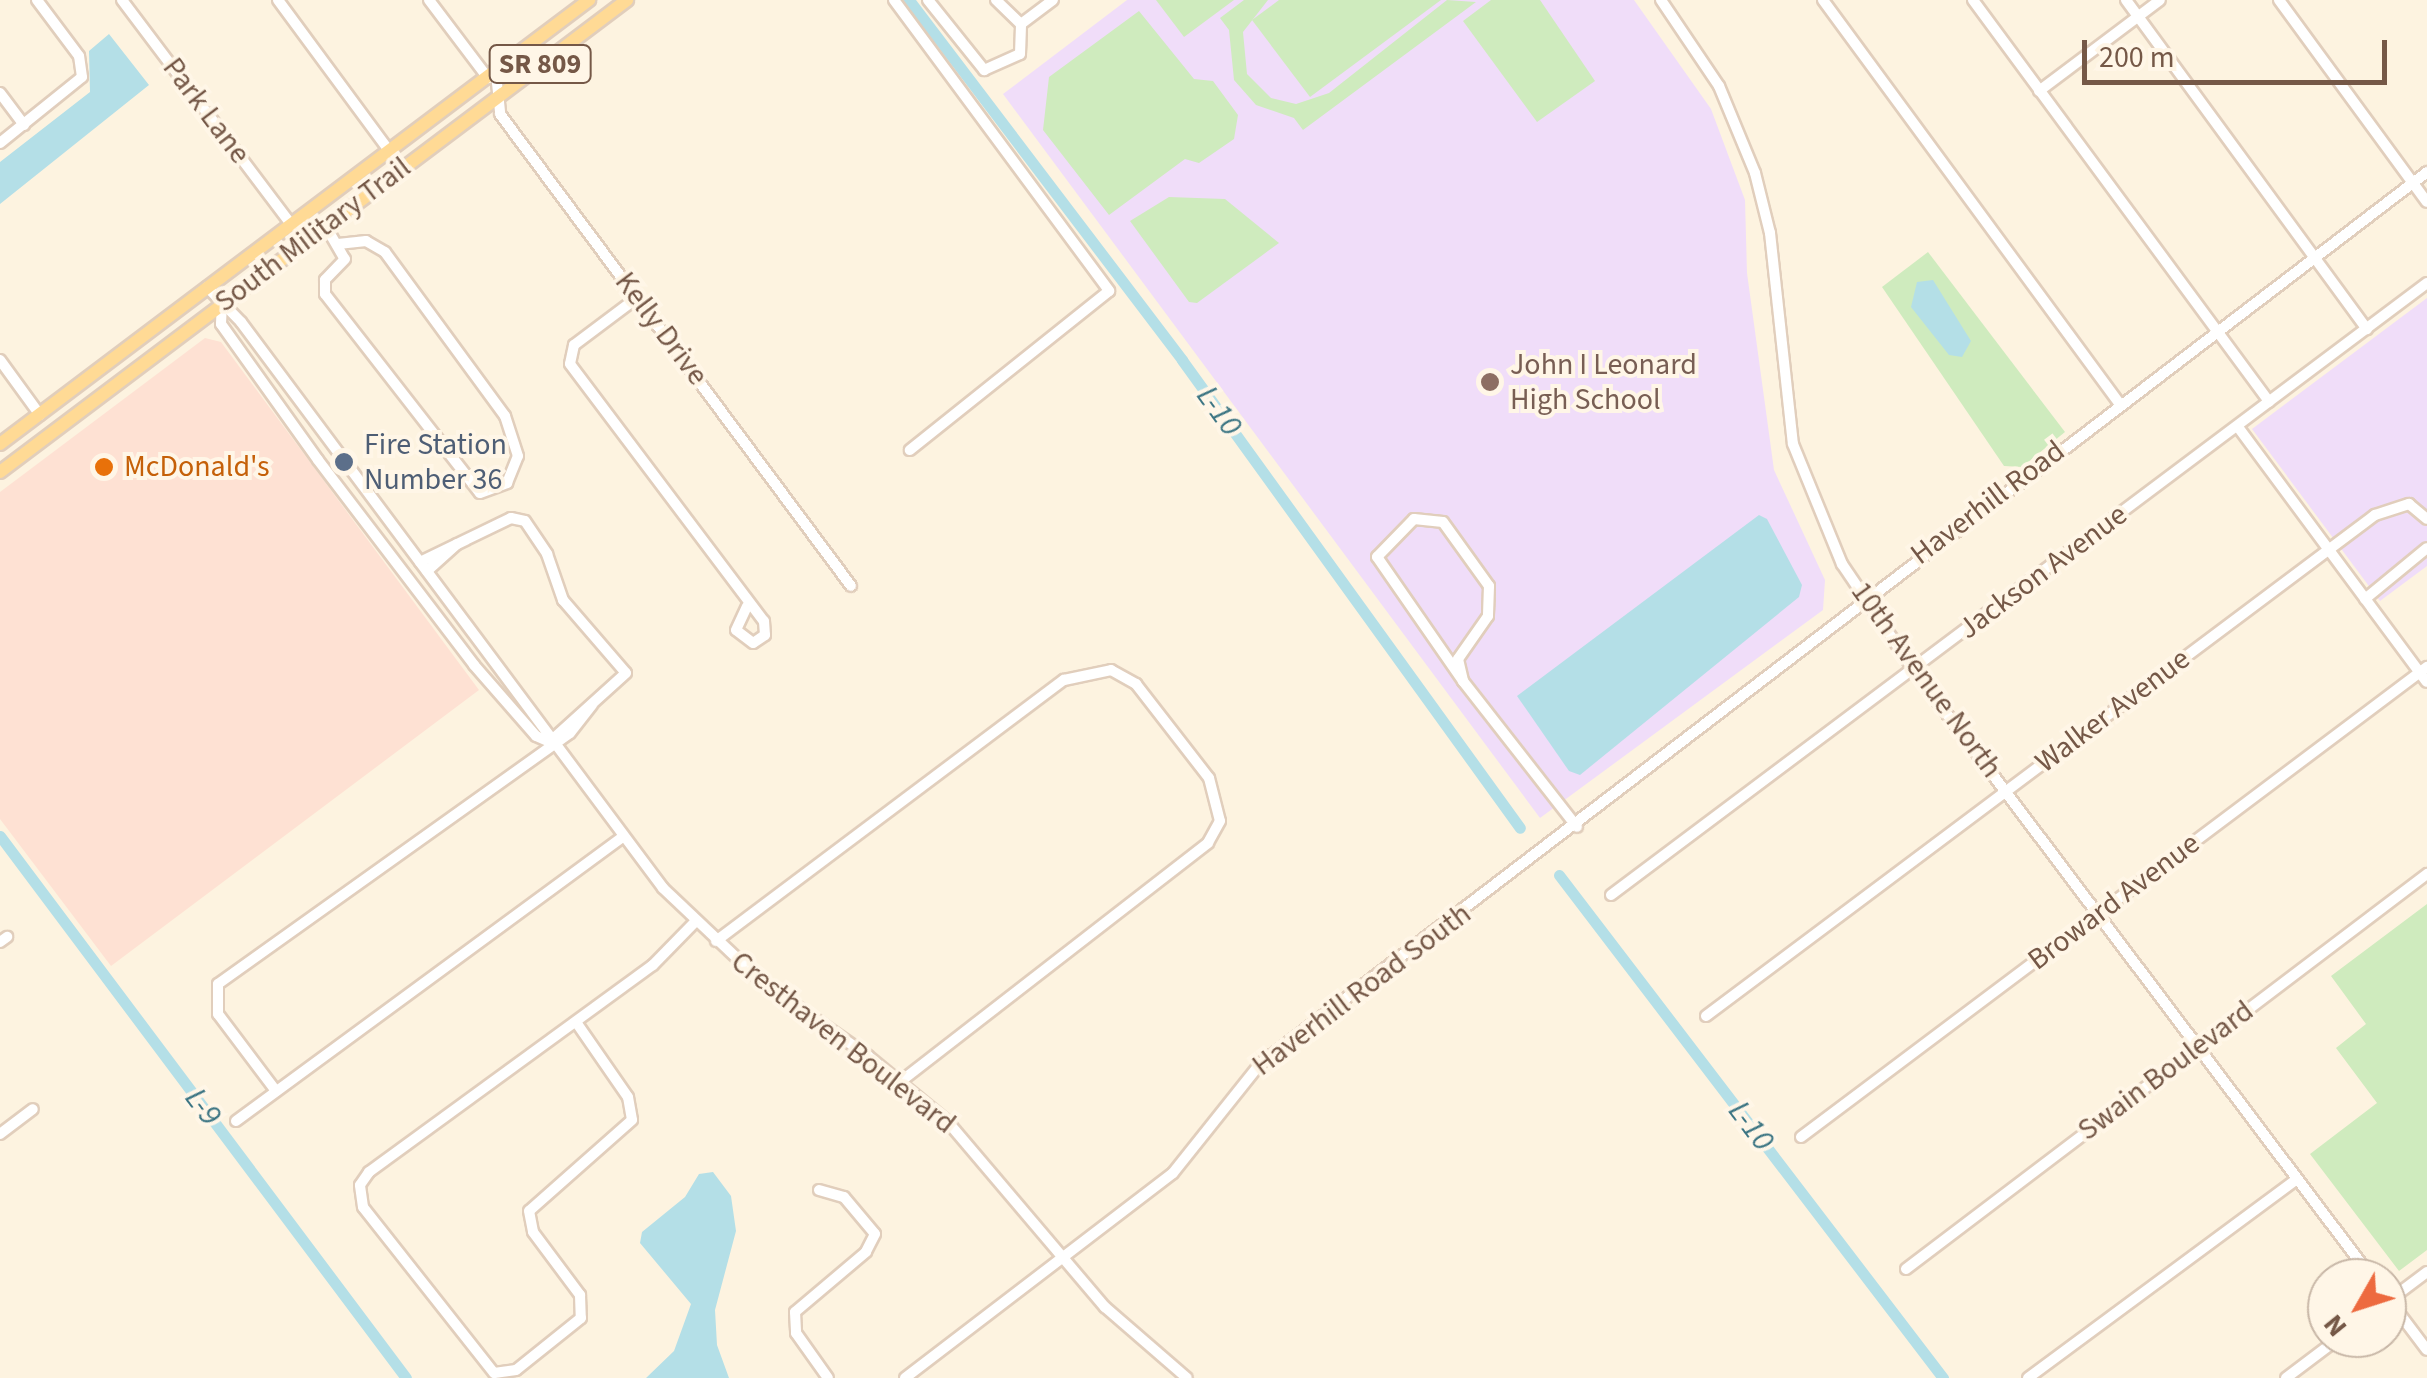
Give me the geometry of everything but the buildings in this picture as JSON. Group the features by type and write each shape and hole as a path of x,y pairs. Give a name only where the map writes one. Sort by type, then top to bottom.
{"main road":[{"name":"South Military Trail","path":"0,444 588,0"},
{"name":"South Military Trail","path":"0,472 627,0"},
{"path":"454,129 457,100"}],"street":[{"path":"0,143 78,82 83,70 37,0"},
{"name":"Park Lane","path":"122,0 290,223"},
{"path":"278,0 388,149"},
{"path":"429,0 488,78"},
{"path":"894,0 1106,284 1106,298 910,450"},
{"path":"928,0 984,70 1020,54 1022,24 1053,0"},
{"path":"996,0 1022,24"},
{"name":"10th Avenue North","path":"1661,0 1719,86 1755,172 1770,234 1793,444 1813,506 1863,599 2356,1258"},
{"path":"1824,0 2120,404"},
{"path":"1973,0 2269,402"},
{"path":"2126,0 2366,329"},
{"path":"2040,90 2160,0"},
{"path":"2279,0 2427,202"},
{"path":"497,96 504,64"},
{"path":"0,94 24,125"},
{"name":"Kelly Drive","path":"497,96 500,114 851,586"},
{"name":"Haverhill Road","path":"1557,843 1863,599 2427,172"},
{"path":"326,225 346,259 325,280 324,294 480,493 494,492 515,472 518,456 505,416 385,252 366,241 338,244"},
{"name":"Jackson Avenue","path":"1611,895 2427,284"},
{"name":"Cresthaven Boulevard","path":"207,286 541,719 550,742 621,838 696,922 716,942 901,1082 979,1154 1063,1258 1131,1332 1187,1378"},
{"path":"638,297 574,346 570,364 747,606"},
{"name":"Cresthaven Boulevard","path":"222,304 221,324 318,460 474,665 536,736 550,742"},
{"path":"0,360 40,415"},
{"path":"2238,427 2364,599 2425,674"},
{"name":"Walker Avenue","path":"1706,1016 2393,504 2410,504 2427,519"},
{"path":"276,1091 218,1014 218,984 550,742 570,733 592,705 626,673 563,600 547,554 525,521 511,518 457,543 424,567"},
{"path":"1464,680 1458,658 1488,616 1489,586 1443,522 1414,519 1377,557 1464,680 1577,827"},
{"path":"2364,599 2427,548"},
{"path":"716,942 1064,680 1111,670 1136,684 1180,738 1214,790 1220,821 1208,843 901,1082"},
{"name":"Broward Avenue","path":"1801,1137 2425,674"},
{"path":"236,1121 621,838"},
{"name":"Haverhill Road South","path":"905,1378 1172,1174 1260,1064 1557,843"},
{"name":"Swain Boulevard","path":"1906,1269 2427,874"},
{"path":"576,1022 628,1097 632,1120 529,1211 534,1232 580,1295 581,1318 516,1370 494,1373 375,1223 359,1192 369,1172 653,965 696,922"},
{"path":"0,1134 33,1109"},
{"path":"2028,1378 2296,1180"},
{"path":"819,1190 844,1197 875,1234 866,1252 794,1312 796,1333 828,1378"},
{"path":"2407,1324 2427,1350"},
{"path":"2286,1378 2312,1358"}],"shaded area":[{"name":"John I Leonard High School","path":"1127,0 1634,0 1711,109 1745,200 1747,273 1774,470 1825,580 1823,610 1540,818 1003,94"},
{"path":"2427,298 2427,566 2380,601 2252,429"},
{"path":"205,338 221,342 479,690 111,966 0,819 0,492"}],"green space":[{"path":"1156,0 1234,0 1184,37"},
{"path":"1244,0 1268,0 1243,32 1247,74 1271,98 1296,104 1329,93 1447,0 1476,2 1303,130 1294,118 1256,105 1234,80 1229,30 1220,18"},
{"path":"1279,0 1441,0 1310,97 1252,20"},
{"path":"1491,0 1540,0 1595,81 1537,122 1463,21"},
{"path":"1139,11 1194,79 1213,81 1238,115 1234,139 1199,163 1185,159 1109,215 1043,130 1049,77"},
{"path":"1169,197 1225,199 1279,243 1197,303 1189,302 1130,221"},
{"path":"1928,252 2065,432 2022,467 2004,466 1882,287"},
{"path":"2427,904 2427,1250 2407,1265 2407,1258 2389,1258 2310,1154 2377,1103 2336,1048 2366,1024 2331,976"}],"water":[{"path":"109,34 149,85 0,204 0,162 90,92 89,51"},
{"path":"1933,280 1971,341 1962,357 1949,355 1911,307 1917,282"},
{"path":"1759,515 1767,519 1802,585 1799,597 1580,775 1569,771 1517,696"},
{"path":"713,1172 731,1196 736,1231 715,1310 717,1345 729,1378 646,1378 674,1351 691,1304 640,1243 642,1232 685,1197 699,1174"}],"waterway":[{"name":"L-10","path":"909,0 1182,360 1520,828"},
{"name":"L-9","path":"0,836 406,1378"},
{"name":"L-10","path":"1559,875 1943,1378"}],"place":[{"name":"John I Leonard High School","path":"1490,382"},
{"name":"Fire Station Number 36","path":"344,462"},
{"name":"McDonald's","path":"104,467"}]}
